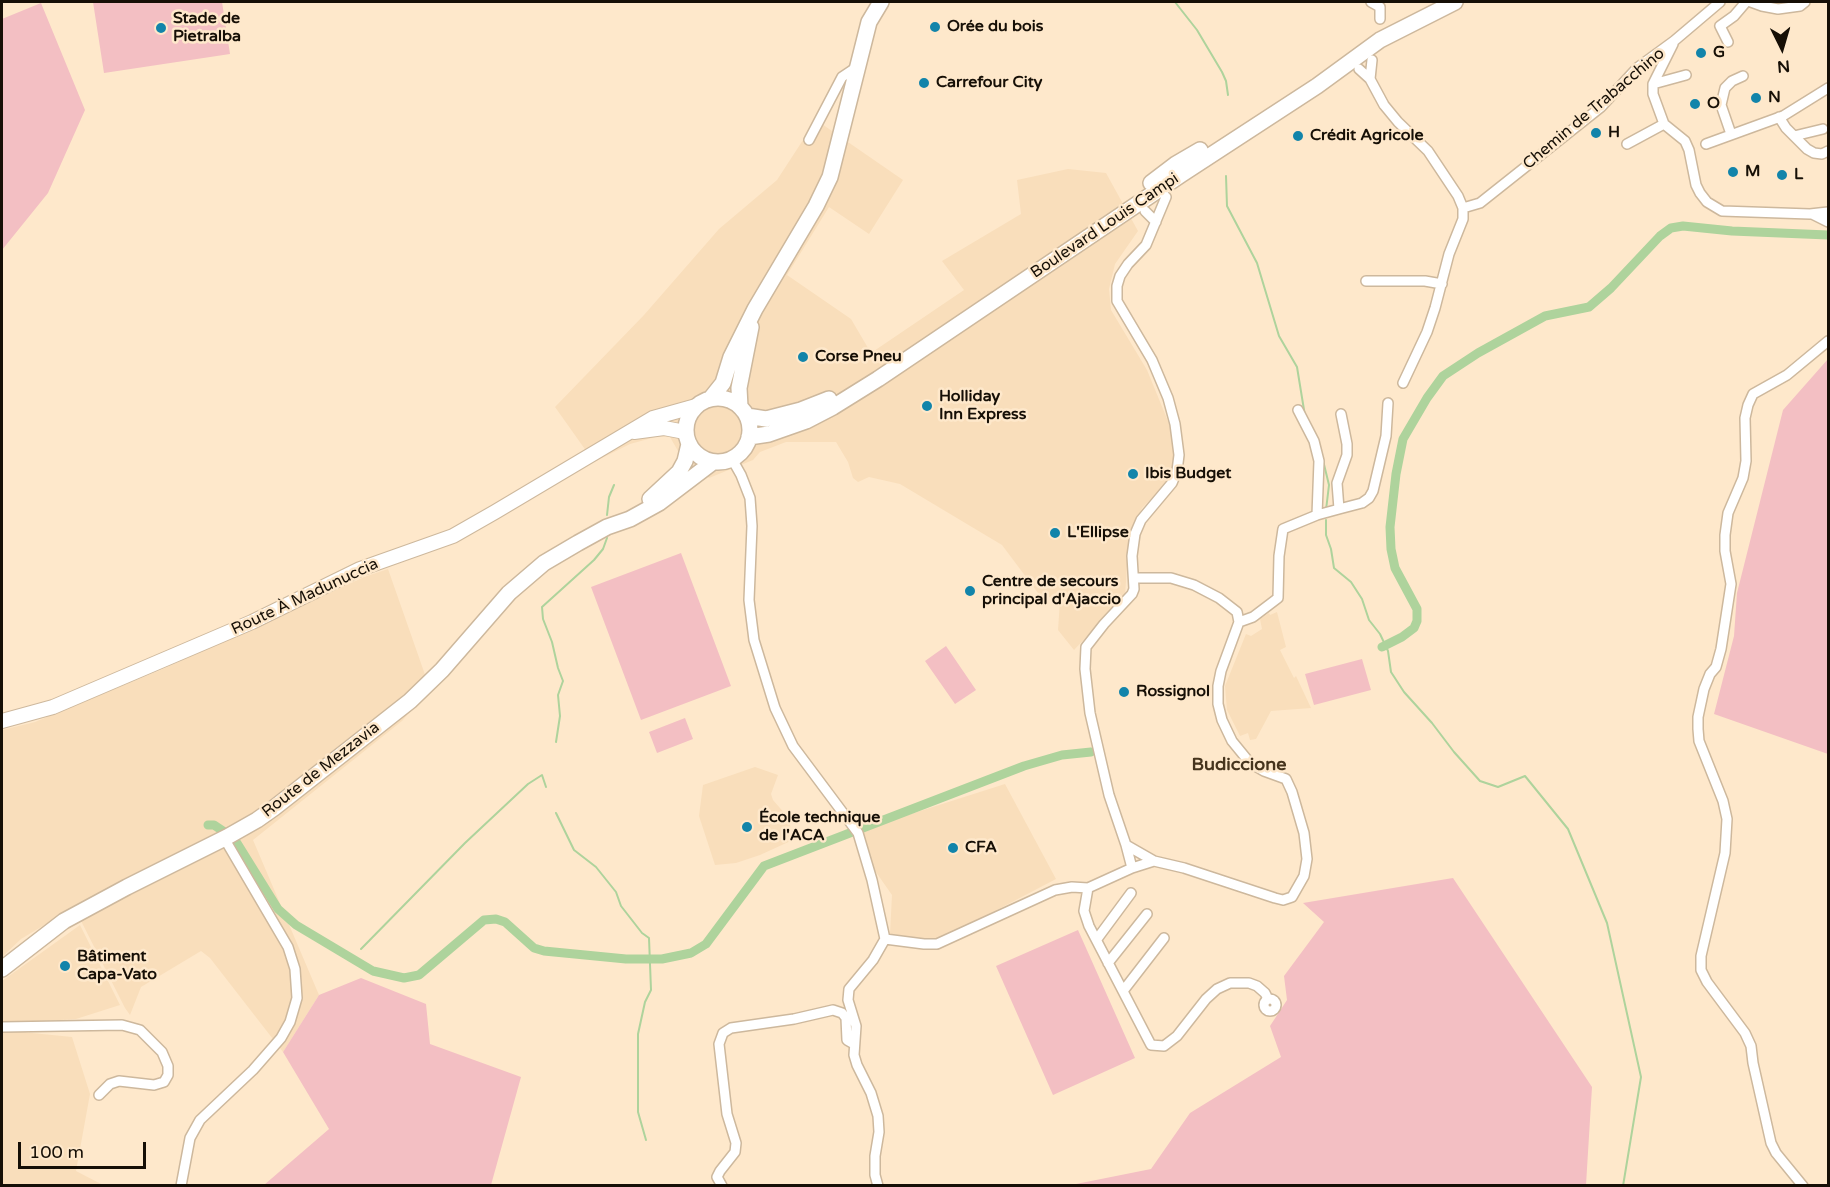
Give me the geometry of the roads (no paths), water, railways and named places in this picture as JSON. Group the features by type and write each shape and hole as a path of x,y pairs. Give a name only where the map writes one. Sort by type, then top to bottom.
{"main road":[{"path":"754,309 739,388 750,430 749,437 746,446 732,459 713,462 699,456 687,438 686,422 696,406 711,398 723,383 731,357 754,309 816,206 830,177 869,22 881,2"},
{"name":"Boulevard Louis Campi","path":"744,412 766,419 825,402 910,348 1176,164 1188,159 1323,71 1375,32 1436,2"},
{"name":"Boulevard Louis Campi","path":"749,437 769,434 806,421 833,407 1317,86 1380,40 1455,2"},
{"path":"711,398 728,399 744,412"},
{"name":"Route À Madunuccia","path":"2,721 53,707 252,622 360,569 453,536 653,418 696,406"},
{"name":"Route À Madunuccia","path":"629,432 664,428 687,438"},
{"name":"Route de Mezzavia","path":"2,969 64,921 227,837 274,808 410,701 442,670 509,593 544,563 608,527 650,498 679,472 685,461 687,438"},
{"name":"Route de Mezzavia","path":"608,527 630,519 659,503 713,462"}],"street":[{"path":"1371,2 1380,7 1380,19"},
{"name":"Chemin de Trabacchino","path":"1463,208 1480,203 1601,107 1637,68 1674,41 1720,2"},
{"path":"1728,42 1720,26 1734,16 1746,2"},
{"path":"1751,2 1778,9 1800,6 1805,2"},
{"path":"1674,41 1653,84 1653,94 1664,124 1685,141 1696,185 1707,202 1722,211 1810,214 1828,212"},
{"path":"1370,79 1372,60"},
{"path":"809,140 842,77 857,67"},
{"path":"1359,69 1370,79 1384,105 1398,122 1428,151 1458,196 1463,208 1463,219 1449,254 1427,332 1403,382"},
{"path":"1653,84 1686,75"},
{"path":"1731,134 1721,105 1725,88 1732,81 1743,76"},
{"path":"1706,144 1779,117 1828,88"},
{"path":"1779,117 1807,149 1814,153 1828,152"},
{"path":"1627,144 1664,124"},
{"path":"1794,136 1823,129"},
{"path":"1132,868 1109,795 1090,713 1085,669 1086,647 1132,594 1134,578 1132,556 1135,534 1141,520 1172,483 1177,471 1179,455 1175,424 1160,378 1117,301 1120,276 1146,245 1166,197"},
{"path":"1145,211 1156,222"},
{"path":"1810,214 1828,222"},
{"path":"1366,281 1425,281 1442,284"},
{"path":"1803,1185 1776,1153 1771,1143 1751,1046 1746,1033 1707,982 1701,970 1701,956 1725,853 1727,819 1723,801 1699,741 1698,717 1704,689 1710,674 1716,667 1721,649 1731,584 1725,551 1725,535 1728,513 1743,478 1746,461 1745,418 1748,405 1754,394 1787,375 1828,340"},
{"path":"1239,622 1253,617 1278,598 1282,529 1317,515 1362,503 1369,498 1373,491 1386,436 1388,403"},
{"path":"1298,410 1314,441 1319,461 1317,515"},
{"path":"1339,509 1337,483 1347,454 1341,414"},
{"path":"732,459 750,498 752,526 749,600 754,640 775,708 793,746 857,830 872,880 885,939 873,960 849,989 848,1000 856,1026 854,1044 857,1065 871,1093 878,1116 879,1132 874,1156 878,1185"},
{"path":"1126,845 1154,861 1184,868 1283,900 1292,897 1304,876 1307,859 1298,808 1286,780 1250,763 1232,741 1222,720 1218,704 1218,686 1221,671 1239,622 1237,612 1230,605 1194,585 1171,578 1134,578"},
{"path":"181,1185 190,1138 200,1120 253,1070 281,1038 290,1022 297,998 296,969 288,946 227,843 227,837"},
{"path":"885,939 937,944 1055,890 1072,887 1088,888 1132,868 1154,861"},
{"path":"1088,888 1084,911 1089,926 1151,1045 1164,1046 1177,1036 1206,999 1217,989 1230,982 1257,986 1268,999"},
{"path":"1097,939 1131,893"},
{"path":"1108,963 1147,914"},
{"path":"1123,992 1164,938"},
{"path":"722,1185 717,1177 731,1160 736,1143 727,1114 719,1044 723,1033 731,1028 794,1019 833,1010 842,1013 846,1018 847,1040 854,1044"},
{"path":"2,1027 122,1025 140,1030 162,1052 168,1066 168,1075 164,1082 154,1085 119,1081 110,1084 99,1095"}],"waterway":[{"path":"1175,2 1197,30 1222,72 1228,95"},
{"path":"1226,176 1227,206 1257,263 1279,336 1297,367 1305,416"},
{"path":"1382,647 1402,637 1414,628 1417,621 1417,609 1395,568 1390,527 1396,474 1403,439 1443,376 1478,353 1545,316 1589,307 1611,288 1660,236 1671,228 1683,226 1732,231 1828,235"},
{"path":"1320,448 1329,485 1326,510"},
{"path":"607,515 609,497 614,485"},
{"path":"1326,520 1326,535 1334,568 1351,582 1362,599 1369,620 1380,634 1388,651 1391,672 1404,692 1480,781 1498,787 1525,776 1568,829 1607,923 1641,1077 1623,1186"},
{"path":"556,742 560,716 558,695 563,681 543,619 542,607 594,560 603,549 607,538"},
{"path":"237,843 278,909 296,925 373,971 404,978 419,975 484,920 496,919 505,922 534,948 544,951 626,959 662,959 691,953 706,944 764,866 1024,766 1062,755 1091,752"},
{"path":"361,949 465,843 528,784 542,775 546,787"},
{"path":"556,813 574,850 596,867 616,892 621,906 642,933 649,938 651,990 645,1002 638,1034 638,1112 646,1140"},
{"path":"208,825 214,825 223,831"}],"place":[{"name":"Orée du bois","path":"935,27"},
{"name":"Stade de Pietralba","path":"161,28"},
{"name":"G","path":"1701,53"},
{"name":"Carrefour City","path":"924,83"},
{"name":"N","path":"1756,98"},
{"name":"O","path":"1695,104"},
{"name":"H","path":"1596,133"},
{"name":"Crédit Agricole","path":"1298,136"},
{"name":"M","path":"1733,172"},
{"name":"L","path":"1782,175"},
{"name":"Corse Pneu","path":"803,357"},
{"name":"Holliday Inn Express","path":"927,406"},
{"name":"Ibis Budget","path":"1133,474"},
{"name":"L'Ellipse","path":"1055,533"},
{"name":"Centre de secours principal d'Ajaccio","path":"970,591"},
{"name":"Rossignol","path":"1124,692"},
{"name":"École technique de l'ACA","path":"747,827"},
{"name":"CFA","path":"953,848"},
{"name":"Bâtiment Capa-Vato","path":"65,966"}],"district":[{"name":"Budiccione","path":"1239,765"}]}
